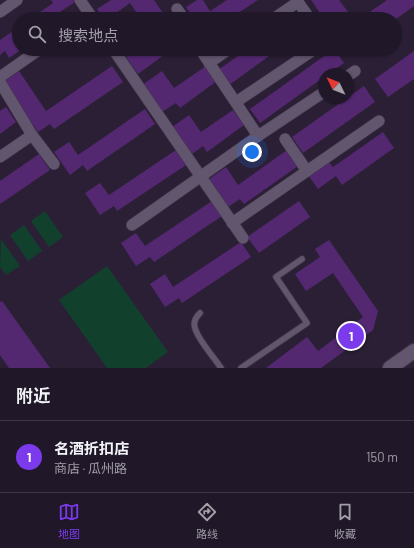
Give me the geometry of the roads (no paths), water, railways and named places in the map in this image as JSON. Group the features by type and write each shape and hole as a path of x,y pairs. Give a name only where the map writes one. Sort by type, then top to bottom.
{"street":[{"path":"0,12 16,0"},
{"path":"80,0 86,12"},
{"path":"283,12 298,2 305,12"},
{"path":"0,77 30,56"},
{"path":"118,56 243,238"},
{"path":"204,56 258,136"},
{"path":"209,63 219,56"},
{"path":"236,102 305,56"},
{"path":"0,82 32,135 54,164"},
{"path":"132,225 200,176 318,96"},
{"path":"232,223 379,121"},
{"path":"0,157 32,135"},
{"path":"285,139 307,171"},
{"path":"390,368 414,351"}],"lane":[{"path":"241,368 307,323 276,277 302,259"},
{"path":"200,313 195,321 195,328 205,346 221,368"}],"place":[{"name":"名酒折扣店","path":"351,336"}]}
